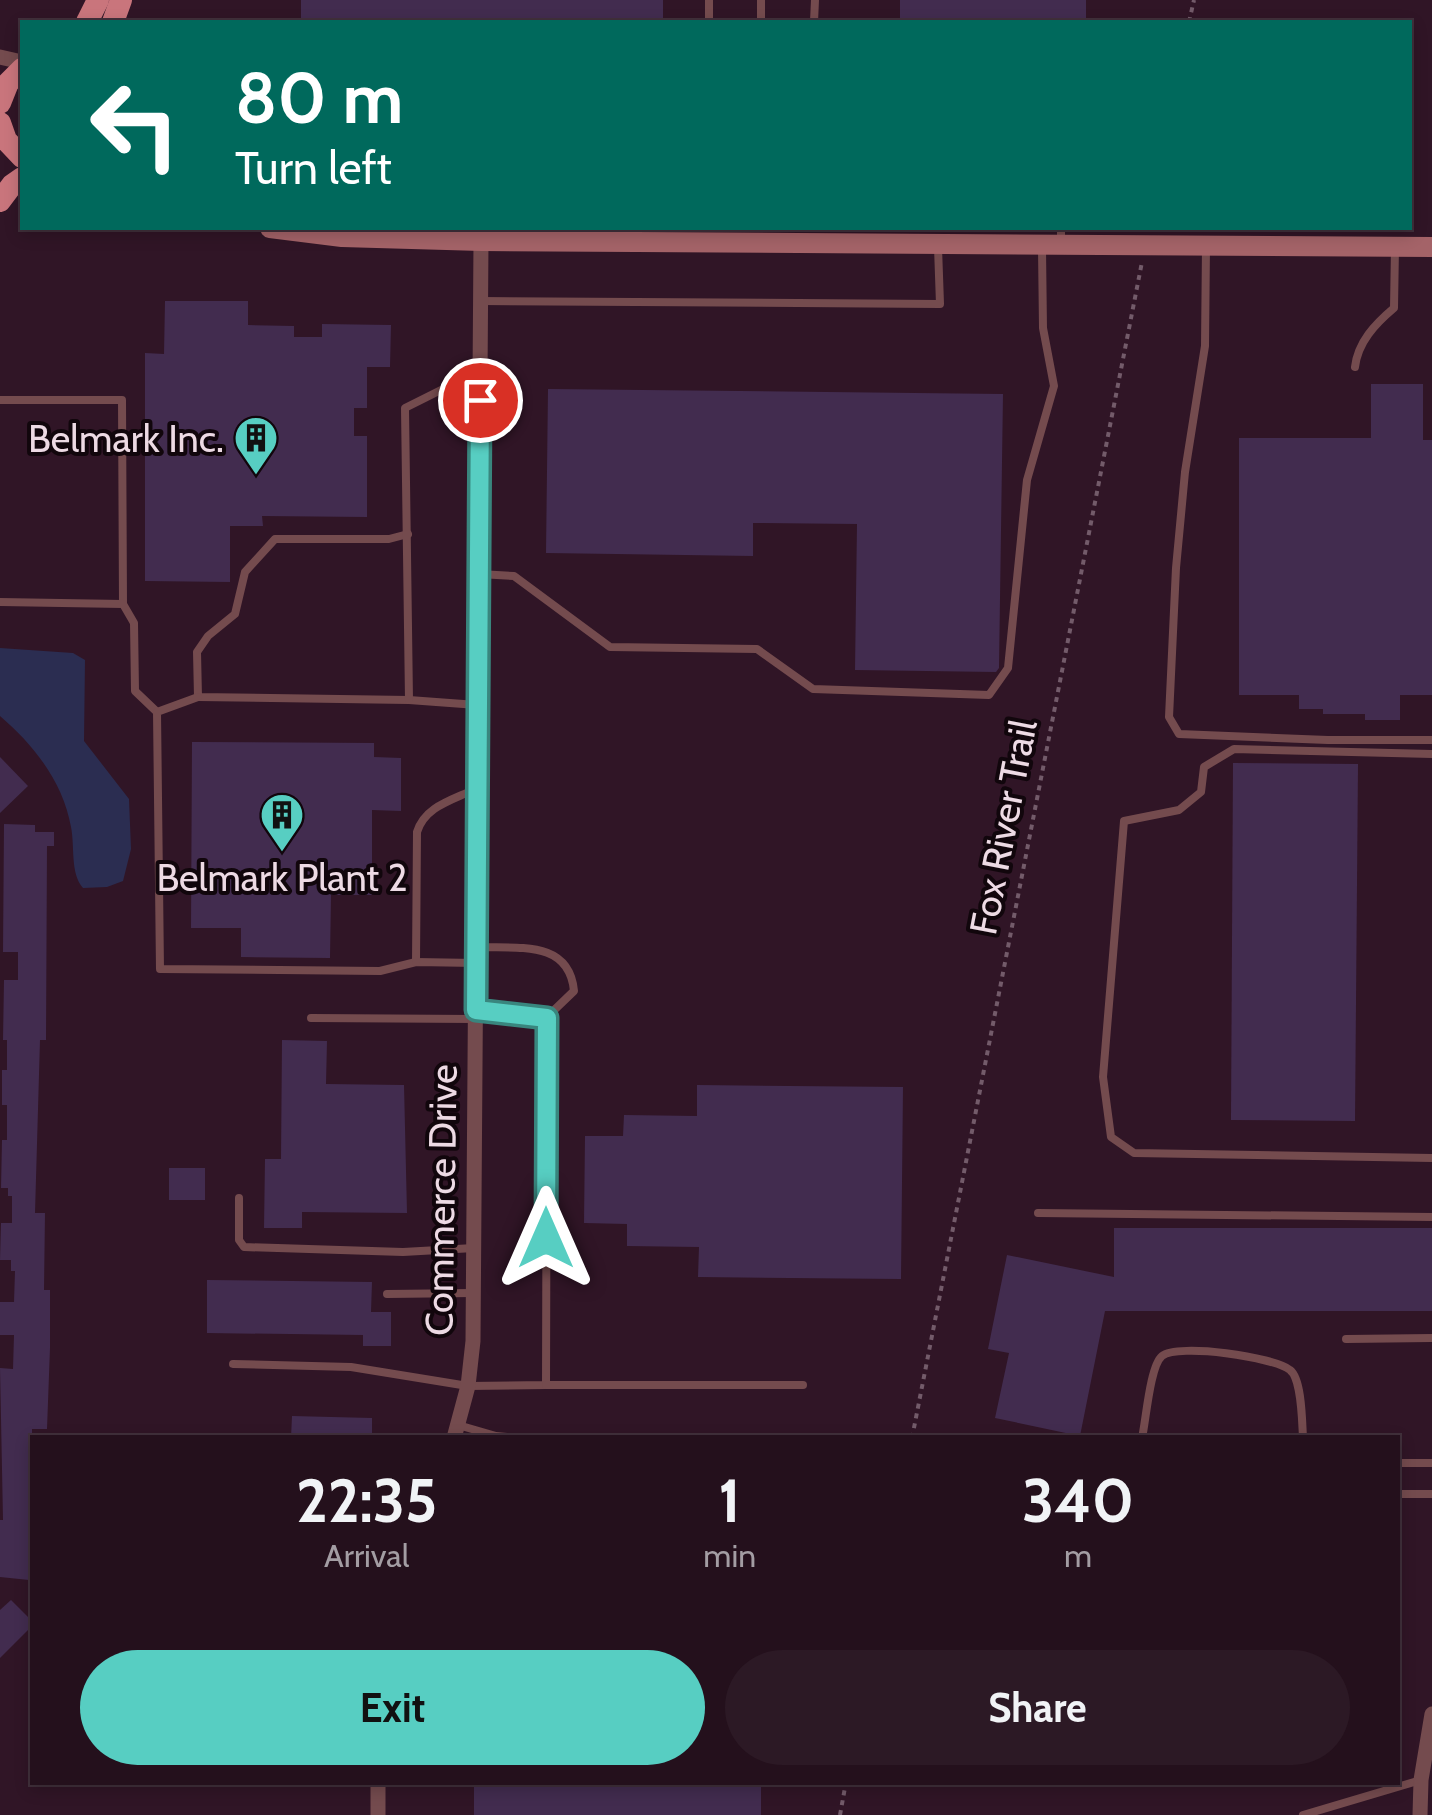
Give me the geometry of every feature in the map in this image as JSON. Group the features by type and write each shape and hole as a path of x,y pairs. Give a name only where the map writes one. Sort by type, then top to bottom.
{"main road":[{"path":"0,103 8,83 20,68"},
{"path":"0,126 10,146 20,155"},
{"path":"0,201 20,180"},
{"path":"286,230 342,237 809,235 938,244 1055,239 1145,245 1403,240 1432,247"}],"street":[{"name":"Commerce Drive","path":"456,1431 472,1358 481,234"},
{"path":"1420,1815 1421,1780 1432,1714"},
{"path":"378,1785 378,1815"}],"lane":[{"path":"479,574 514,576 610,647 757,649 813,689 989,695 1008,668 1027,480 1054,386 1043,328 1055,239"},
{"path":"1354,367 1356,352 1376,323 1394,308 1403,240"},
{"path":"481,301 940,304 938,244"},
{"path":"1206,245 1205,346 1185,472 1169,717 1179,734 1432,740"},
{"path":"409,700 406,408 453,384 480,360"},
{"path":"0,400 122,400 123,604 134,623 135,691 157,712 160,970 380,971 416,962 541,951 560,957 572,971 574,991 547,1018 546,1384"},
{"path":"198,697 197,652 208,636 236,614 244,572 275,538 389,539 408,534"},
{"path":"0,602 123,604"},
{"path":"157,712 198,697 409,700 478,705"},
{"path":"1432,754 1234,749 1204,767 1200,792 1179,810 1124,821 1102,1077 1111,1138 1134,1154 1432,1158"},
{"path":"416,962 421,820 431,810 477,788"},
{"path":"311,1018 476,1014 547,1018"},
{"path":"239,1198 239,1240 244,1247 403,1252 474,1248"},
{"path":"1038,1213 1432,1218"},
{"path":"387,1294 473,1293"},
{"path":"1346,1339 1432,1338"},
{"path":"1143,1435 1156,1364 1165,1353 1175,1350 1268,1361 1290,1370 1296,1378 1303,1435"},
{"path":"232,1364 350,1367 468,1386 803,1384"},
{"path":"456,1431 488,1435"},
{"path":"1400,1462 1432,1463"},
{"path":"1400,1494 1432,1494"},
{"path":"1303,1815 1342,1810 1421,1780"}],"path":[{"name":"Fox River Trail","path":"913,1435 1145,245"},
{"path":"840,1815 845,1785"}],"water":[{"path":"0,648 73,653 85,660 84,741 129,799 131,849 123,881 107,887 83,888 79,882 67,810 54,780 35,752 0,716"}],"building":[{"path":"301,0 663,0 663,20 301,20"},
{"path":"900,0 1086,0 1086,20 900,20"},
{"name":"Belmark Inc.","path":"165,301 248,301 248,325 294,326 294,337 322,337 322,324 391,325 390,367 367,367 367,408 354,408 354,436 367,436 367,517 262,516 263,526 230,526 230,582 145,581 145,353 164,354"},
{"path":"1371,384 1423,384 1423,440 1432,440 1432,695 1400,695 1400,720 1365,720 1365,714 1323,714 1323,709 1299,709 1299,695 1239,695 1239,438 1371,438"},
{"path":"548,389 1003,394 999,668 996,672 855,670 857,524 753,523 753,556 546,553"},
{"name":"Belmark Plant 2","path":"192,742 374,743 374,757 401,758 401,811 372,810 372,895 331,895 330,958 241,957 241,928 191,928"},
{"path":"0,757 28,786 0,813"},
{"path":"1233,763 1358,764 1355,1121 1231,1120"},
{"path":"4,824 35,825 35,832 54,832 54,846 47,846 46,1040 40,1040 35,1213 45,1213 44,1290 50,1290 50,1348 47,1429 32,1429 30,1435 29,1580 0,1577 0,1368 13,1369 14,1335 0,1335 0,1302 14,1302 15,1271 11,1271 11,1260 0,1260 1,1223 12,1223 12,1196 8,1196 8,1188 1,1188 2,1140 7,1140 7,1105 2,1105 2,1070 7,1070 4,980 18,980 18,952 3,952"},
{"path":"282,1040 327,1041 326,1084 404,1085 407,1213 302,1212 302,1228 264,1228 265,1159 281,1159"},
{"path":"697,1085 903,1087 901,1279 698,1277 699,1247 627,1246 627,1224 584,1223 585,1136 623,1136 624,1115 697,1116"},
{"path":"169,1168 205,1168 205,1200 169,1200"},
{"path":"1114,1228 1432,1228 1432,1311 1105,1311 1080,1435 995,1418 1009,1353 988,1349 1007,1255 1114,1277"},
{"path":"207,1280 372,1282 371,1312 391,1312 391,1346 363,1346 363,1335 207,1333"},
{"path":"292,1416 372,1418 372,1435 291,1435"},
{"path":"11,1600 30,1619 30,1628 0,1658 0,1610"},
{"path":"474,1785 761,1785 761,1815 474,1815"}],"place":[{"name":"Belmark Inc.","path":"256,476"},
{"name":"Belmark Plant 2","path":"282,853"}],"route":[{"path":"480,400 476,1010 547,1018 546,1238"}]}
